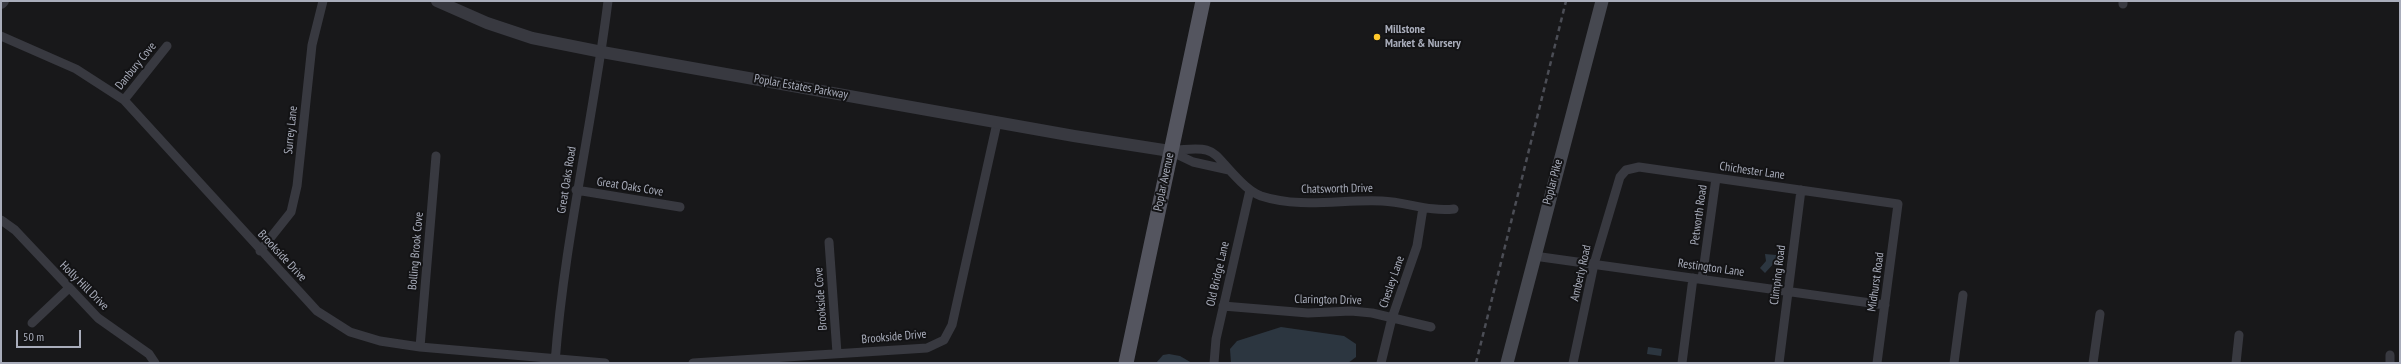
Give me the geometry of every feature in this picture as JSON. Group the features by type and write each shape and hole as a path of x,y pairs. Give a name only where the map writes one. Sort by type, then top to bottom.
{"main road":[{"name":"Poplar Avenue","path":"1126,363 1203,1"},
{"name":"Poplar Pike","path":"1507,363 1602,1"}],"street":[{"name":"Surrey Lane","path":"260,251 291,212 298,186 312,45 323,1"},
{"name":"Poplar Estates Parkway","path":"437,1 487,23 532,38 602,52 997,122 1170,151"},
{"name":"Great Oaks Road","path":"555,362 576,190 602,52 608,1"},
{"name":"Brookside Drive","path":"1,36 76,69 124,100 260,251 317,311 350,332 380,341 420,348 555,362 605,363"},
{"name":"Danbury Cove","path":"124,100 167,46"},
{"name":"Brookside Drive","path":"693,363 927,348 944,340 952,325 997,122"},
{"name":"Chatsworth Drive","path":"1170,151 1195,148 1216,153 1231,172 1250,190 1260,196 1273,199 1318,204 1381,201 1440,211 1454,209"},
{"path":"1170,151 1193,162 1231,172"},
{"name":"Bolling Brook Cove","path":"420,348 436,156"},
{"name":"Chichester Lane","path":"1616,190 1620,177 1626,170 1632,167 1898,204"},
{"name":"Petworth Road","path":"1682,363 1716,178"},
{"name":"Great Oaks Cove","path":"576,190 680,207"},
{"name":"Old Bridge Lane","path":"1214,363 1223,306 1250,190"},
{"name":"Amberly Road","path":"1573,363 1594,264 1616,190"},
{"name":"Climping Road","path":"1779,363 1801,190"},
{"name":"Midhurst Road","path":"1877,363 1898,204"},
{"name":"Chesley Lane","path":"1381,363 1392,318 1417,246 1423,208"},
{"name":"Holly Hill Drive","path":"1,220 15,230 98,318 149,354 155,363"},
{"name":"Brookside Cove","path":"829,242 837,353"},
{"name":"Restington Lane","path":"1534,256 1885,305"},
{"path":"32,323 69,288"},
{"path":"1954,363 1963,294"},
{"name":"Clarington Drive","path":"1223,306 1308,313 1351,311 1431,327"},
{"path":"2093,363 2100,314"},
{"path":"2236,363 2239,335"}],"shaded area":[{"path":"1765,254 1776,255 1776,261 1765,273 1760,268 1766,261"},
{"path":"1281,327 1344,336 1356,344 1356,357 1348,363 1231,363 1230,349 1237,341"},
{"path":"1648,347 1662,349 1661,356 1647,354"},
{"path":"1169,354 1180,356 1192,363 1156,363 1163,355"}],"railway":[{"path":"1476,363 1566,1"}],"place":[{"name":"Millstone Market & Nursery","path":"1377,37"}]}
